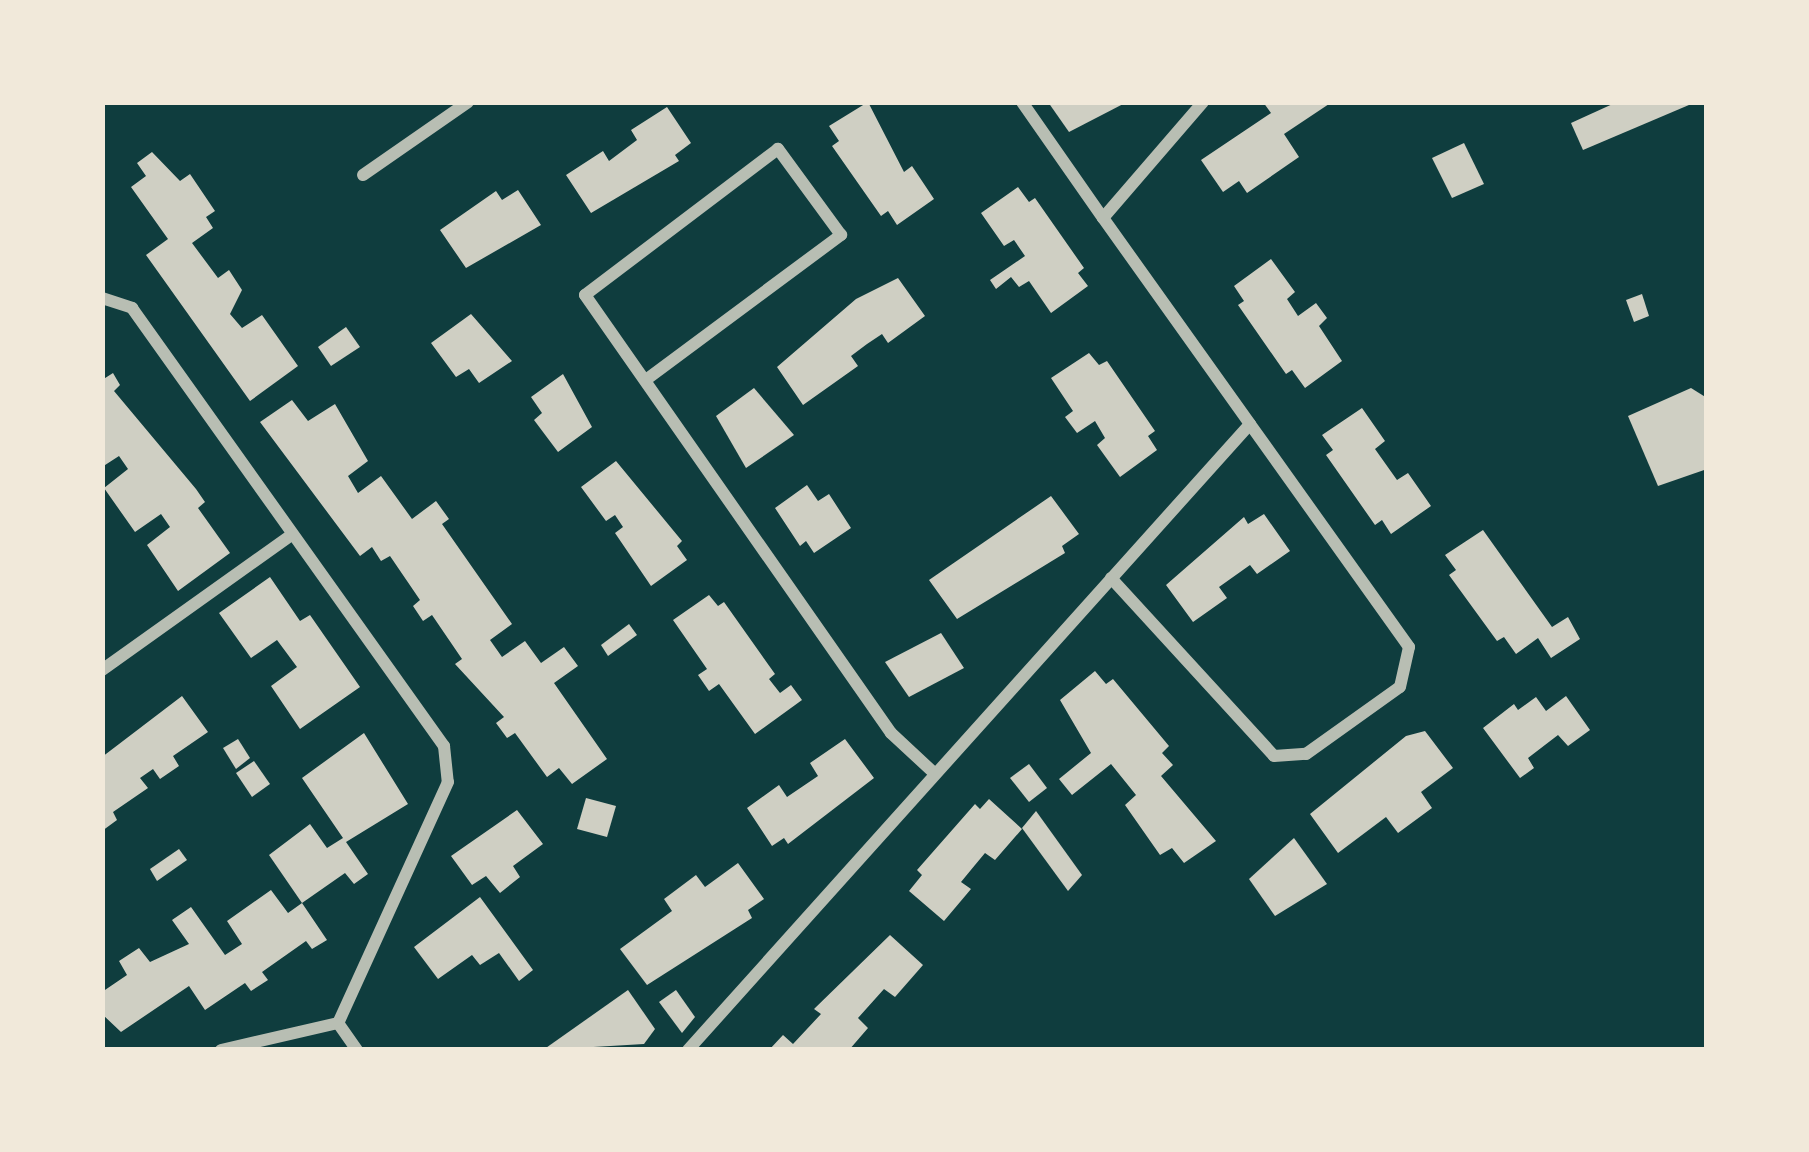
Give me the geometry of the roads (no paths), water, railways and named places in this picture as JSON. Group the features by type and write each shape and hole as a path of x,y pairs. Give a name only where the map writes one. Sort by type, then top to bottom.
{"street":[{"path":"363,175 468,102"},
{"path":"1022,102 1409,647 1400,687 1306,754 1274,756 1111,578"},
{"path":"1103,218 1203,102"},
{"path":"647,380 841,235 778,149 585,295 891,733 934,773"},
{"path":"102,298 132,308 444,746 448,782 338,1023"},
{"path":"688,1050 1250,424"},
{"path":"105,661 291,535"},
{"path":"221,1050 338,1023"},
{"path":"338,1023 357,1050"}]}
